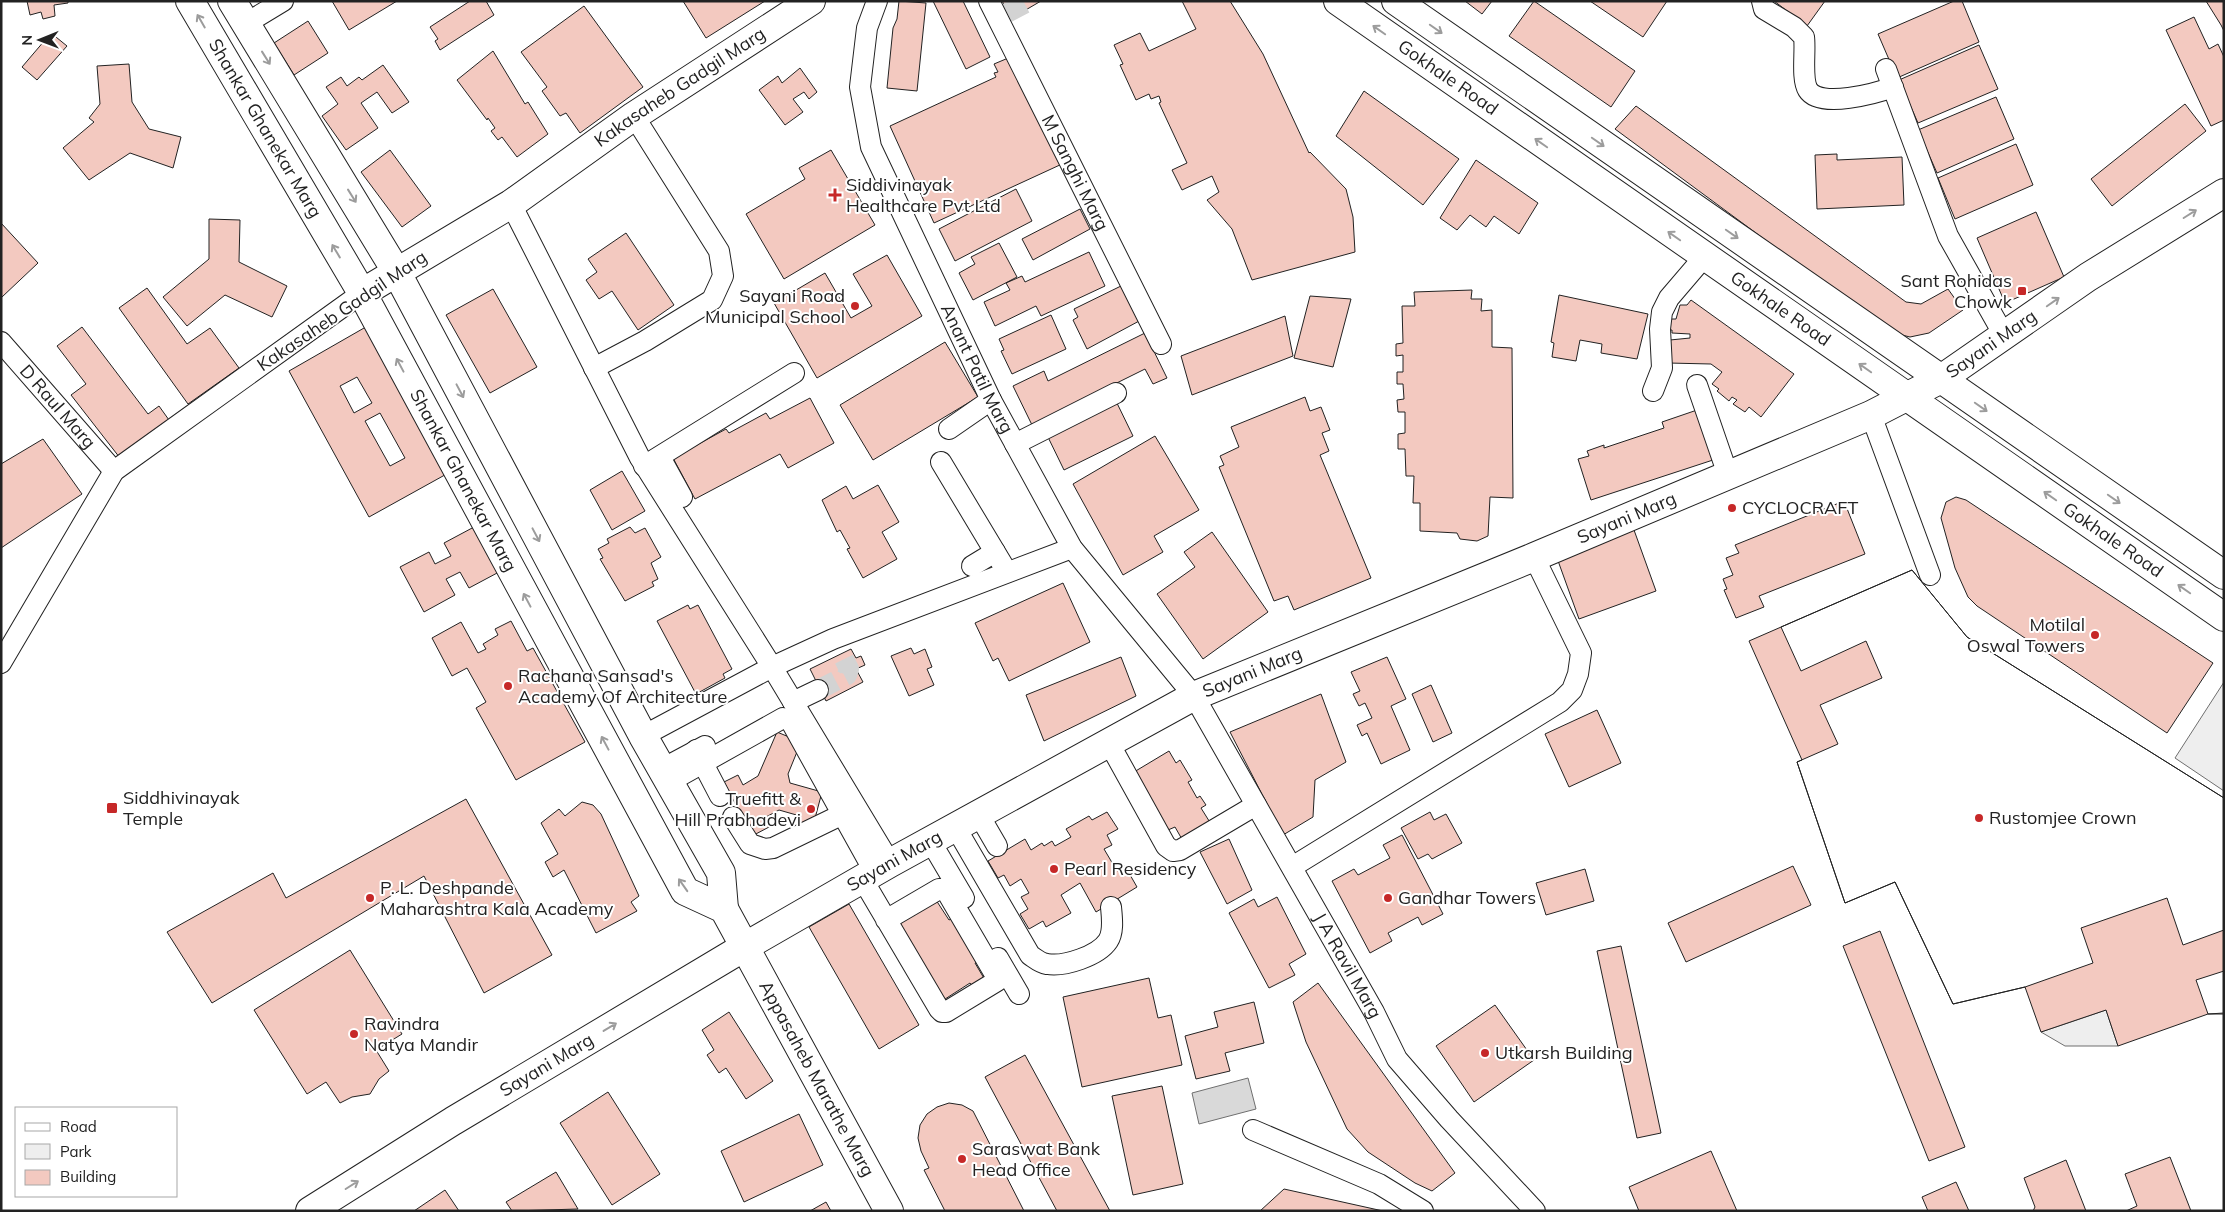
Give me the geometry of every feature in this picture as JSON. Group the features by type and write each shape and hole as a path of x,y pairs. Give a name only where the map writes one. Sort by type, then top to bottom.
{"main road":[{"name":"Shankar Ghanekar Marg","path":"190,1 362,293 685,891 724,909"},
{"name":"Kakasaheb Gadgil Marg","path":"362,293 511,204 634,116 811,1"},
{"name":"Gokhale Road","path":"1338,1 2224,617"},
{"name":"Gokhale Road","path":"1396,1 2224,575"},
{"path":"238,12 396,271 643,736 721,874 724,909 746,946"},
{"name":"Sayani Marg","path":"310,1211 453,1121 746,946 1194,696 1534,557 1871,415 1941,379 2005,337 2088,278 2224,193"},
{"name":"Appasaheb Marathe Marg","path":"746,946 889,1211"}],"street":[{"path":"238,12 283,1"},
{"name":"Anant Patil Marg","path":"877,1 868,28 860,87 871,147 991,400 1072,548 1194,696"},
{"path":"1762,1 1764,9 1794,27 1804,36 1805,79 1808,90 1815,96 1825,100 1835,100 1875,93 1890,78 1948,236 2005,337"},
{"name":"M Sanghi Marg","path":"998,11 1161,344"},
{"path":"594,368 645,341 712,300 723,276 719,251 634,116"},
{"path":"511,204 594,368 652,462 678,499 793,702 876,872 886,920 942,1012 946,1012 997,982 997,978 945,889 939,889 886,920"},
{"path":"1653,391 1662,368 1660,328 1662,312 1669,298 1704,257"},
{"name":"Kakasaheb Gadgil Marg","path":"1,663 114,470 362,293"},
{"name":"D Raul Marg","path":"1,342 114,470"},
{"path":"652,462 794,372"},
{"path":"1697,385 1728,475"},
{"path":"1015,444 1116,393"},
{"path":"949,429 991,400"},
{"path":"1871,415 1930,575"},
{"path":"941,462 1007,572"},
{"path":"643,736 772,667 836,645 1007,572 1072,548"},
{"path":"972,566 995,552"},
{"path":"1292,868 1560,702 1572,690 1578,674 1582,653 1534,557"},
{"path":"793,702 818,690"},
{"name":"J A Ravil Marg","path":"1194,696 1374,1012 1397,1059 1449,1119 1535,1211"},
{"path":"665,776 701,754 783,718 790,720 876,872"},
{"path":"1109,743 1166,846 1173,851 1180,850 1256,805"},
{"path":"701,754 720,796"},
{"path":"733,817 750,844 765,849 773,848 843,814"},
{"path":"979,815 997,846"},
{"path":"956,828 1030,955 1038,962 1049,965 1061,964 1096,952 1108,941 1112,925 1111,907"},
{"path":"931,842 1018,994"},
{"path":"1253,1130 1379,1184 1423,1211"}],"green space":[{"path":"2224,682 2224,791 2175,758"},
{"path":"2106,1010 2118,1046 2065,1046 2041,1032"}],"shaded area":[{"path":"1248,1078 1256,1109 1199,1124 1192,1093"}],"building":[{"path":"27,1 68,1 68,3 54,5 55,16 43,19 41,12 30,15"},
{"path":"332,1 397,1 349,30"},
{"path":"470,1 486,1 494,15 440,50 435,41 438,39 430,27"},
{"path":"683,1 765,1 706,38"},
{"path":"899,1 926,3 917,91 887,88 893,28 897,19"},
{"path":"933,1 963,1 990,57 966,69"},
{"path":"1002,1 1041,1 1012,18"},
{"path":"1182,1 1230,1 1263,54 1309,153 1346,189 1353,217 1355,252 1252,280 1232,229 1207,200 1219,192 1212,176 1182,190 1172,170 1187,163 1159,103 1161,102 1159,96 1151,99 1149,94 1136,100 1120,65 1123,64 1114,45 1140,33 1149,51 1196,29"},
{"path":"1465,1 1492,1 1482,14"},
{"path":"1534,1 1635,71 1611,107 1509,36"},
{"path":"1590,1 1667,1 1643,37"},
{"path":"1774,1 1825,1 1807,26"},
{"path":"1954,1 1962,1 1979,42 1897,78 1878,34"},
{"path":"2206,1 2224,1 2224,31 2221,25"},
{"path":"584,6 643,87 580,133 566,113 560,116 542,91 547,87 521,52"},
{"path":"2194,17 2209,49 2218,44 2224,57 2224,120 2211,126 2166,30"},
{"path":"308,21 328,53 294,75 274,43"},
{"path":"51,33 67,46 37,80 22,67"},
{"path":"1979,45 1998,89 1918,123 1899,80"},
{"path":"493,51 525,104 528,102 548,134 517,157 502,137 498,140 491,131 495,128 457,80"},
{"path":"1013,56 1062,164 934,223 890,126 996,77 994,73 998,72 994,64"},
{"path":"129,64 132,102 149,129 181,137 173,168 130,153 89,180 63,148 94,122 89,118 100,104 97,66"},
{"path":"383,65 409,102 392,113 377,92 361,103 378,128 346,150 322,116 338,104 326,87 341,77 347,86 359,77 362,80"},
{"path":"800,68 817,92 809,99 804,92 793,99 803,112 785,125 759,90 778,76 782,83"},
{"path":"1364,91 1459,159 1423,205 1336,136"},
{"path":"1996,97 2014,139 1937,173 1918,130"},
{"path":"2185,104 2206,131 2112,206 2091,179"},
{"path":"1636,106 1906,302 1921,304 1948,289 1963,310 1929,333 1910,337 1890,332 1615,129"},
{"path":"2016,144 2033,185 1955,219 1938,178"},
{"path":"390,150 431,206 402,227 361,172"},
{"path":"831,150 875,225 784,279 746,214 805,179 799,168"},
{"path":"1837,154 1837,160 1902,157 1904,205 1817,209 1815,155"},
{"path":"1476,160 1538,203 1519,234 1494,216 1486,227 1470,215 1457,230 1440,218"},
{"path":"1016,189 1032,221 955,261 939,229"},
{"path":"1080,209 1090,229 1033,260 1022,239"},
{"path":"2036,212 2064,277 2005,303 1977,238"},
{"path":"209,219 240,220 239,262 287,286 272,317 225,295 187,326 163,297 209,259"},
{"path":"1,223 38,263 2,297 1,296"},
{"path":"626,233 674,305 638,330 612,291 599,299 586,280 597,272 588,259"},
{"path":"999,243 1017,277 973,300 959,273 975,264 971,257"},
{"path":"1089,252 1105,286 1041,316 1036,306 995,326 984,302 1010,290 1006,283 1022,276 1025,282"},
{"name":"Sayani Road Municipal School","path":"887,255 922,316 817,378 774,303 825,273 851,318 872,306 853,274"},
{"path":"1123,285 1141,320 1087,349 1073,320 1078,317 1074,309"},
{"path":"147,288 187,344 210,328 239,368 188,404 119,308"},
{"path":"493,289 537,367 490,393 446,315"},
{"path":"1472,290 1471,299 1482,299 1481,311 1492,310 1492,347 1512,348 1513,498 1490,497 1488,536 1477,541 1460,539 1457,533 1420,531 1420,503 1413,503 1414,476 1406,476 1405,449 1398,449 1398,434 1405,433 1405,412 1398,412 1397,400 1404,399 1403,384 1397,384 1397,372 1403,372 1403,355 1396,356 1396,344 1403,343 1402,306 1415,306 1414,292"},
{"path":"1559,295 1648,314 1637,359 1601,353 1602,344 1580,340 1576,361 1552,357 1554,343 1551,342"},
{"path":"1310,296 1351,299 1333,367 1294,358"},
{"path":"1691,300 1794,374 1761,417 1749,407 1745,412 1733,404 1737,400 1732,397 1729,401 1717,391 1719,389 1712,384 1722,372 1711,364 1668,363 1670,340 1690,338 1690,334 1672,333 1672,330 1668,330 1669,319 1676,319 1680,305 1687,305"},
{"path":"1051,315 1066,349 1012,374 1001,351 1004,350 999,339"},
{"path":"1285,316 1293,356 1192,395 1181,356"},
{"path":"371,324 452,471 369,517 289,371","holes":["357,377 372,403 354,413 340,386","380,413 405,458 390,466 365,421"]},
{"path":"82,327 148,414 159,406 169,420 120,458 71,395 86,384 57,346"},
{"path":"1145,333 1167,378 1153,384 1145,369 1032,425 1013,386 1044,371 1048,381"},
{"path":"945,342 978,397 873,460 840,405"},
{"path":"1114,397 1133,436 1064,470 1045,431"},
{"path":"1305,397 1310,411 1321,407 1330,430 1322,433 1329,451 1320,455 1371,578 1294,610 1288,596 1274,601 1219,467 1224,465 1220,456 1239,447 1231,427"},
{"path":"810,398 834,443 788,468 780,454 695,499 673,458 726,429 729,433 766,413 770,419"},
{"path":"1700,409 1716,459 1591,500 1578,459 1589,456 1587,451 1604,445 1604,448 1664,428 1662,422"},
{"path":"1155,436 1199,510 1154,536 1163,552 1123,575 1073,484"},
{"path":"43,439 82,494 1,548 1,464"},
{"path":"622,471 645,511 612,530 590,490"},
{"path":"878,485 899,522 882,532 897,559 863,578 847,549 850,548 840,530 837,532 822,500 846,486 853,499"},
{"name":"Motilal Oswal Towers","path":"1956,497 1966,500 2213,663 2167,733 1977,606 1968,597 1955,568 1941,518 1946,502"},
{"path":"1844,501 1865,554 1759,596 1764,607 1736,618 1724,590 1727,589 1723,579 1733,575 1726,558 1739,553 1735,545"},
{"path":"474,527 499,572 469,588 460,572 446,579 455,595 424,612 400,567 429,552 435,564 451,556 444,543"},
{"path":"630,527 635,533 645,528 661,557 651,563 658,579 652,582 654,586 625,601 600,559 603,558 598,549 609,543 607,539"},
{"path":"1634,530 1656,591 1579,619 1557,558"},
{"path":"1212,532 1268,612 1203,659 1157,594 1195,567 1184,552"},
{"name":"Rustomjee Crown","path":"1912,570 1967,637 2224,798 2224,930 2183,945 2167,898 2081,928 2093,963 2025,987 1953,1004 1895,882 1845,903 1797,762 1838,744 1820,705 1882,678 1866,641 1801,671 1781,627"},
{"name":"Rustomjee Crown","path":"1912,570 1967,637 2224,798 2224,1014 2208,1014 2118,1046 2106,1010 2041,1032 2025,987 1953,1004 1895,882 1845,903 1797,762 1802,760 1749,641"},
{"path":"1063,583 1090,642 1009,681 998,658 993,661 975,623"},
{"path":"688,605 690,609 698,605 732,669 723,674 725,678 696,694 657,621"},
{"name":"Rachana Sansad's Academy Of Architecture","path":"511,621 527,651 533,648 585,742 516,780 476,708 486,702 467,668 452,676 432,638 461,622 478,653 486,649 483,644 498,635 495,629"},
{"path":"911,648 914,654 925,649 932,667 927,669 934,685 909,696 891,656"},
{"path":"851,649 856,658 861,656 865,665 856,669 863,682 826,701 810,669"},
{"path":"1121,657 1136,696 1044,741 1026,695"},
{"path":"1387,657 1406,699 1391,706 1410,750 1381,764 1367,733 1362,736 1357,725 1372,718 1365,703 1359,706 1353,694 1360,691 1351,672"},
{"path":"1431,685 1452,733 1433,742 1412,694"},
{"path":"1321,694 1346,762 1315,780 1313,817 1283,835 1230,732"},
{"path":"1597,710 1621,763 1569,787 1545,734"},
{"path":"777,732 801,742 788,774 790,783 822,792 813,826 798,822 800,816 779,810 766,817 771,826 752,836 724,782 738,775 743,785 758,776"},
{"path":"1169,751 1176,763 1180,760 1192,780 1188,782 1197,798 1200,796 1206,805 1201,808 1211,824 1183,841 1175,827 1168,830 1134,772"},
{"path":"466,799 552,955 484,993 424,876 212,1003 167,932 273,873 286,898"},
{"path":"582,802 593,805 601,814 639,896 631,902 637,911 596,933 564,870 553,877 545,862 558,854 541,823 559,809 565,816"},
{"name":"Pearl Residency","path":"1107,812 1118,829 1107,835 1112,845 1104,849 1117,871 1125,866 1137,887 1096,912 1080,883 1061,895 1071,913 1046,927 1043,921 1029,929 1020,914 1028,909 1021,897 1029,893 1021,879 1010,886 1004,875 998,878 988,861 1025,839 1031,850 1042,843 1044,846 1052,841 1055,846 1071,837 1066,829 1089,816 1092,820"},
{"path":"1430,812 1434,820 1446,814 1462,843 1432,859 1428,854 1418,859 1401,828"},
{"name":"Gandhar Towers","path":"1402,835 1443,914 1422,925 1418,917 1388,933 1392,941 1370,953 1332,881 1354,869 1358,875 1390,858 1383,845"},
{"path":"1229,839 1252,890 1227,904 1200,852"},
{"path":"1793,866 1811,905 1686,962 1668,923"},
{"path":"1585,869 1594,901 1546,915 1536,883"},
{"path":"1277,897 1306,954 1289,964 1295,975 1269,988 1229,913 1254,899 1258,907"},
{"path":"936,900 949,920 955,917 982,959 975,963 985,980 973,987 970,983 942,1001 895,926"},
{"path":"849,904 919,1025 879,1049 809,927"},
{"path":"1880,931 1965,1147 1929,1161 1843,946"},
{"path":"1621,946 1661,1133 1637,1138 1597,951"},
{"path":"350,950 402,1034 376,1050 389,1071 379,1079 370,1094 352,1097 340,1103 326,1082 307,1094 254,1010"},
{"path":"2224,971 2224,1013 2208,1014 2196,980"},
{"path":"1149,978 1158,1018 1171,1015 1182,1065 1082,1087 1063,997"},
{"path":"1318,983 1455,1173 1432,1191 1415,1183 1368,1152 1347,1129 1306,1042 1293,1002"},
{"path":"1254,1002 1264,1043 1225,1053 1230,1071 1196,1079 1185,1036 1218,1027 1214,1012"},
{"name":"Utkarsh Building","path":"1495,1005 1534,1060 1474,1102 1436,1046"},
{"path":"729,1012 773,1081 746,1099 726,1068 719,1073 707,1055 714,1050 702,1030"},
{"path":"1025,1055 1110,1211 1057,1211 985,1077"},
{"path":"1162,1086 1183,1184 1133,1195 1112,1096"},
{"path":"608,1092 660,1174 612,1205 560,1123"},
{"name":"Saraswat Bank Head Office","path":"949,1103 962,1105 973,1111 1024,1211 945,1211 924,1170 929,1168 921,1151 918,1138 920,1125 927,1114 937,1107"},
{"path":"799,1114 823,1165 744,1202 721,1151"},
{"path":"1711,1151 1737,1211 1639,1211 1629,1187"},
{"path":"2170,1157 2191,1211 2126,1211 2137,1206 2125,1174"},
{"path":"2066,1160 2086,1211 2033,1211 2035,1207 2024,1178"},
{"path":"556,1172 578,1209 512,1211 506,1202"},
{"path":"1956,1182 1969,1211 1928,1211 1922,1197"},
{"path":"1284,1189 1383,1211 1260,1211"},
{"path":"445,1190 459,1211 414,1211"},
{"path":"826,1202 831,1211 810,1211"}],"tunnel":[{"path":"1007,13 1030,1"},
{"path":"818,690 847,675 849,669 840,651"}],"place":[{"name":"Siddivinayak Healthcare Pvt Ltd","path":"835,195"},
{"name":"Sant Rohidas Chowk","path":"2022,291"},
{"name":"Sayani Road Municipal School","path":"855,306"},
{"name":"CYCLOCRAFT","path":"1732,508"},
{"name":"Motilal Oswal Towers","path":"2095,635"},
{"name":"Rachana Sansad's Academy Of Architecture","path":"508,686"},
{"name":"Siddhivinayak Temple","path":"112,808"},
{"name":"Truefitt & Hill Prabhadevi","path":"811,809"},
{"name":"Rustomjee Crown","path":"1979,818"},
{"name":"Pearl Residency","path":"1054,869"},
{"name":"P. L. Deshpande Maharashtra Kala Academy","path":"370,898"},
{"name":"Gandhar Towers","path":"1388,898"},
{"name":"Ravindra Natya Mandir","path":"354,1034"},
{"name":"Utkarsh Building","path":"1485,1053"},
{"name":"Saraswat Bank Head Office","path":"962,1159"}]}
